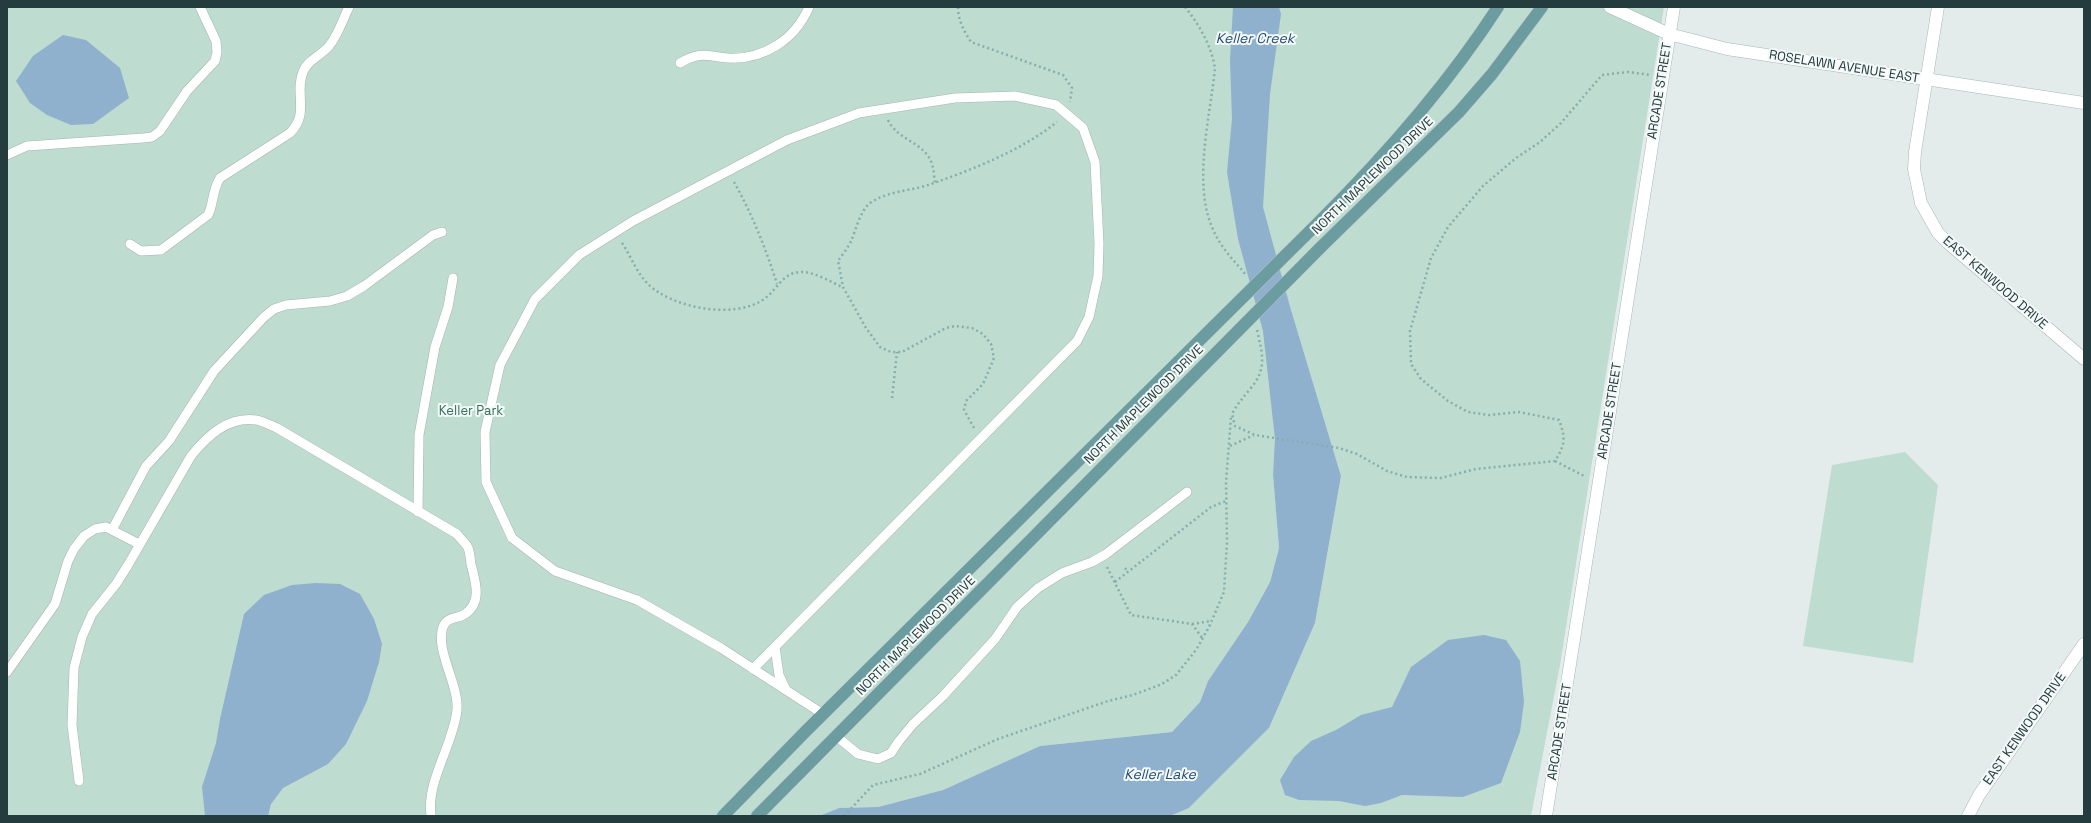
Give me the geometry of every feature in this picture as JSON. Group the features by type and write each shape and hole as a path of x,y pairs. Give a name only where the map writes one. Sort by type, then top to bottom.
{"main road":[{"name":"NORTH MAPLEWOOD DRIVE","path":"723,816 823,714 1318,223 1408,126 1452,72 1498,7"},
{"name":"NORTH MAPLEWOOD DRIVE","path":"757,816 1320,248 1459,112 1492,74 1542,7"}],"street":[{"name":"ROSELAWN AVENUE EAST","path":"1610,7 1669,34 1727,49 2084,103"},
{"name":"ARCADE STREET","path":"1546,816 1674,7"},
{"name":"EAST KENWOOD DRIVE","path":"1938,7 1914,169 1919,197 1928,218 1948,244 2084,359"},
{"name":"EAST KENWOOD DRIVE","path":"1968,816 1979,795 2084,644"}],"lane":[{"path":"7,154 27,146 152,137 160,131 187,91 214,61 217,52 216,41 200,7"},
{"path":"130,244 141,251 161,250 208,215 212,208 214,186 220,178 290,133 297,126 300,117 302,73 306,64 330,45 349,7"},
{"path":"680,63 693,55 745,58 766,53 786,39 804,19 809,7"},
{"path":"753,669 1077,341 1089,317 1098,276 1099,244 1094,162 1083,128 1056,105 1015,96 955,98 859,113 787,140 614,233 580,255 535,299 500,365 485,432 486,482 512,538 555,571 637,600 721,648 753,669 823,714"},
{"path":"112,530 146,466 169,441 214,371 264,317 274,310 286,305 330,301 347,296 364,286 429,238 442,232"},
{"path":"418,512 419,435 435,347 448,307 453,278"},
{"path":"79,781 72,725 74,668 82,637 92,614 116,584 191,456 204,440 225,425 239,420 257,420 277,428 456,534 468,547 477,592 474,606 465,615 451,617 443,625 441,639 456,695 457,710 450,740 432,789 431,816"},
{"path":"836,736 858,754 878,758 892,754 899,741 995,639 1017,607 1038,588 1062,572 1102,557 1187,492"},
{"path":"7,672 56,604 68,561 74,549 84,536 95,529 106,527 139,544"},
{"path":"775,646 779,675 786,690"}],"path":[{"path":"958,7 958,14 964,31 971,42 1063,75 1072,88 1070,106 1065,113 1048,129 1024,144 935,183 903,190 869,204 858,223 851,242 838,262 843,288 866,328 880,346 891,352 910,349 946,328 955,326 972,328 983,334 991,344 994,358 990,371 983,384 966,401 964,410 971,422 978,441"},
{"path":"1185,7 1204,35 1214,59 1216,69 1203,156 1205,201 1211,226 1227,254 1244,272 1245,279"},
{"path":"1555,461 1563,449 1564,433 1559,420 1519,412 1489,415 1468,412 1448,401 1421,379 1411,364 1410,331 1431,258 1448,227 1482,186 1516,158 1540,142 1561,123 1602,75 1628,72 1653,75"},
{"path":"882,109 897,133 920,146 927,155 933,165 935,183"},
{"path":"728,171 750,211 777,284"},
{"path":"614,233 628,251 637,269 646,282 660,294 682,304 710,309 750,306 765,299 777,284 785,277 800,272 829,280 843,288"},
{"path":"844,816 873,785 920,774 998,739 1162,684 1176,675 1202,639 1212,621 1224,592 1226,573 1226,502 1232,414 1238,403 1261,374 1263,364 1256,328"},
{"path":"892,398 897,352"},
{"path":"1232,414 1235,426 1255,435 1339,448 1357,454 1387,472 1407,477 1441,478 1476,469 1555,461 1586,477"},
{"path":"1229,446 1255,435"},
{"path":"1115,582 1211,508 1226,502"},
{"path":"1102,557 1131,616 1192,624 1212,621"},
{"path":"1125,568 1128,572"},
{"path":"1192,624 1202,639"}],"green space":[{"name":"Keller Park","path":"7,7 1664,7 1560,665 1531,816 1170,816 1189,808 1269,728 1315,623 1341,476 1289,303 1273,475 1279,548 1270,582 1248,622 1208,681 1200,702 1172,732 1040,746 943,790 878,807 839,808 819,816 7,816"},
{"path":"1905,452 1938,485 1913,663 1803,646 1832,465"}],"water":[{"name":"Keller Lake","path":"1233,7 1279,7 1281,14 1270,94 1263,207 1289,303 1341,476 1315,623 1269,728 1189,808 1170,816 819,816 839,808 878,807 943,790 1040,746 1172,732 1200,702 1208,681 1248,622 1270,582 1279,548 1273,475 1275,439 1263,331 1238,239 1227,172 1232,119 1230,60"},
{"path":"63,35 86,40 120,68 129,98 93,124 71,125 47,115 30,103 16,81 33,56"},
{"path":"316,583 340,584 360,594 374,619 382,644 379,662 367,701 346,744 328,764 283,788 271,804 268,816 205,816 202,787 216,743 244,614 264,595 292,585"},
{"path":"1484,635 1506,640 1520,661 1524,702 1520,732 1501,783 1463,797 1402,795 1381,803 1365,806 1339,801 1299,800 1285,795 1280,780 1294,757 1311,741 1336,730 1361,715 1392,707 1411,667 1448,640"}],"water label":[{"name":"Keller Creek","path":"1255,39"}]}
